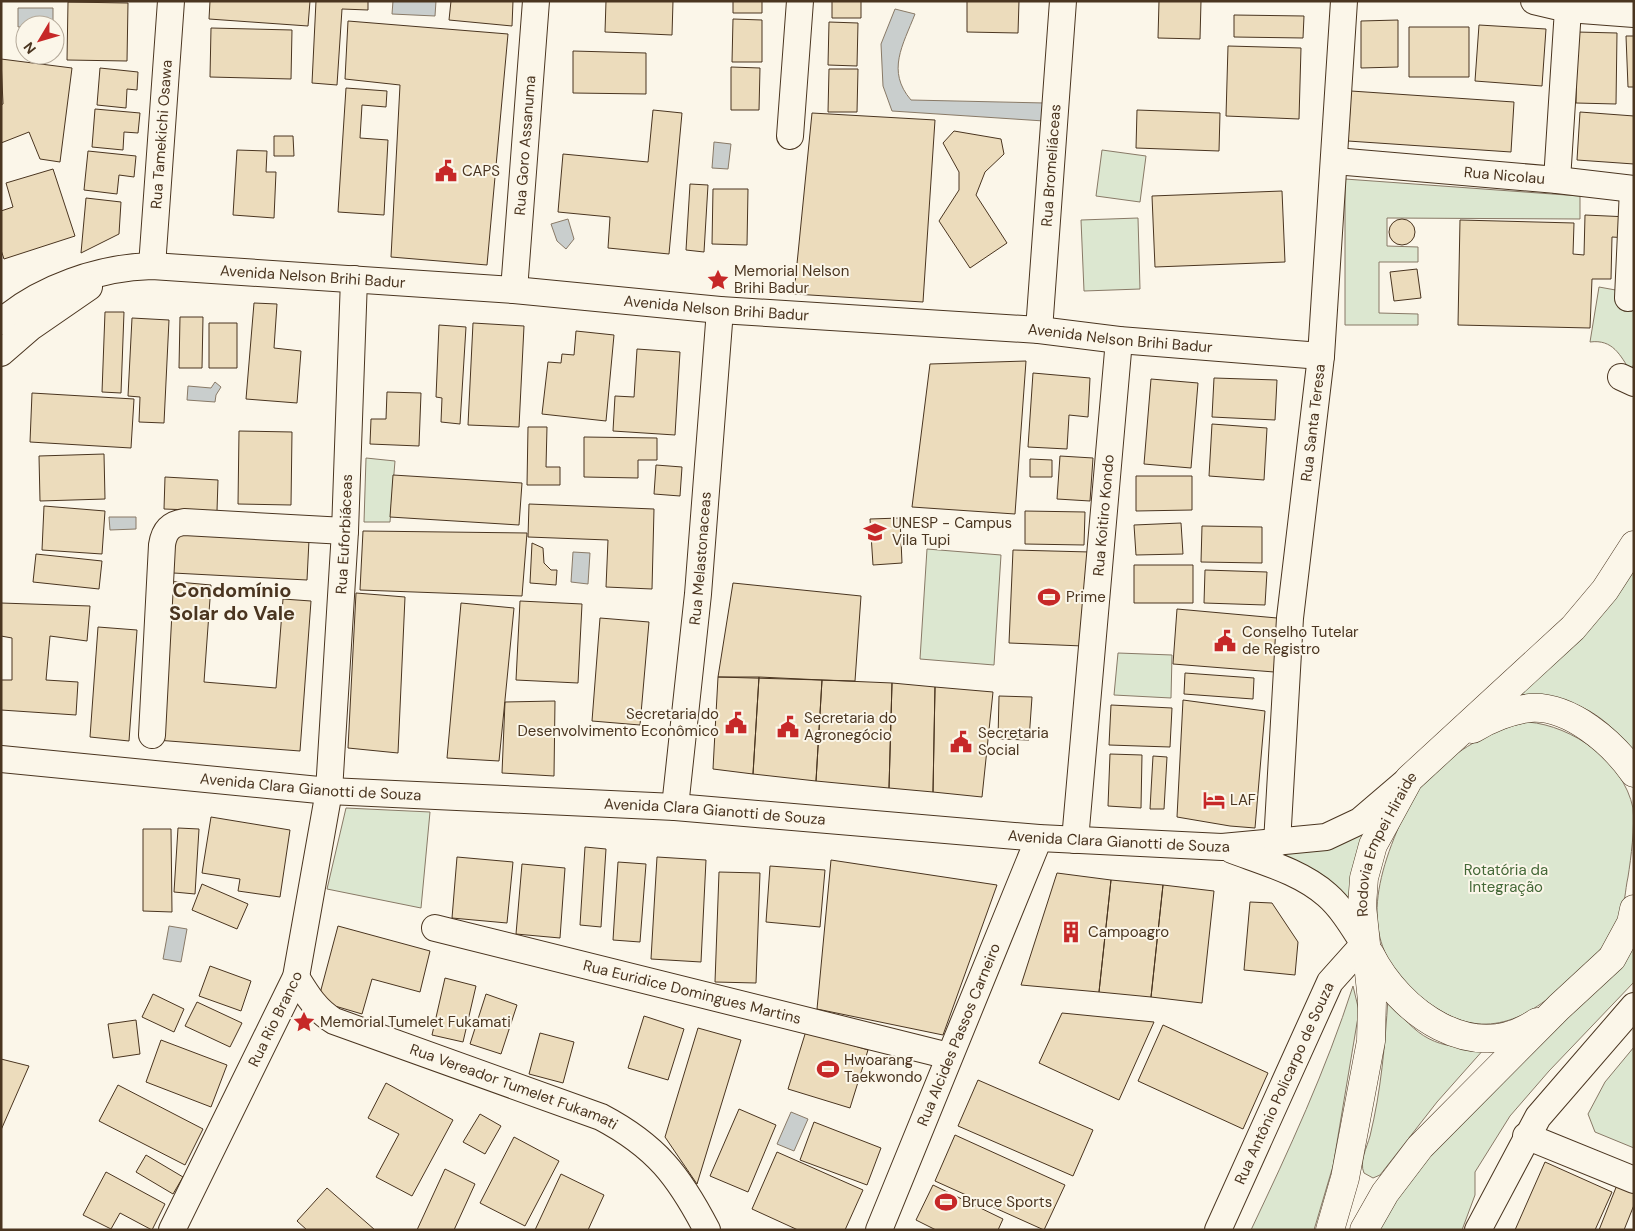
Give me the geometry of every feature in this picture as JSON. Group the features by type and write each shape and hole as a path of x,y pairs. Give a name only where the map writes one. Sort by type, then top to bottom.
{"main road":[{"name":"Rodovia Empei Hiraide","path":"1330,1230 1345,1178 1371,1041 1372,1001 1364,944 1362,906 1368,861 1373,845 1409,779 1573,628 1605,590 1634,545"},
{"path":"1438,751 1458,737 1495,718 1531,708 1548,710 1566,716 1602,737 1616,750 1634,773"},
{"path":"1364,1230 1385,1193 1420,1147 1559,1006 1612,958 1633,918"},
{"path":"1364,944 1381,974 1409,1008 1423,1018 1450,1031 1476,1037 1512,1034 1532,1026 1559,1006"}],"street":[{"name":"Rua Tamekichi Osawa","path":"152,266 171,1"},
{"name":"Rua Goro Assanuma","path":"514,290 536,1"},
{"path":"790,136 800,1"},
{"name":"Rua Bromeliáceas","path":"1039,330 1063,1"},
{"name":"Rua Santa Teresa","path":"1277,842 1290,618 1321,356 1344,1"},
{"path":"1534,1 1568,9 1634,14"},
{"name":"Rua Nicolau","path":"1335,161 1557,180 1568,9"},
{"path":"1557,180 1633,189 1628,298"},
{"name":"Avenida Nelson Brihi Badur","path":"1,322 21,307 56,289 125,268 152,266 514,290 720,310 1039,330 1119,340 1321,356"},
{"name":"Avenida Nelson Brihi Badur","path":"2,354 31,327 111,272"},
{"name":"Rua Euforbiáceas","path":"329,791 345,531 354,279"},
{"name":"Rua Melastonaceas","path":"675,807 698,594 720,310"},
{"name":"Rua Koitiro Kondo","path":"1075,840 1119,340"},
{"path":"152,735 162,545 163,536 167,529 174,523 184,522 345,531"},
{"name":"Avenida Clara Gianotti de Souza","path":"1,759 329,791 675,807 1039,838 1222,847 1326,837 1360,821 1409,779"},
{"name":"Rua Rio Branco","path":"172,1230 296,977 329,791"},
{"name":"Rua Alcides Passos Carneiro","path":"879,1230 1039,838"},
{"path":"1222,847 1279,867 1320,889 1337,905 1364,944"},
{"name":"Rua Euridice Domingues Martins","path":"436,928 949,1056"},
{"name":"Rua Antônio Policarpo de Souza","path":"1218,1230 1330,982 1364,944"},
{"name":"Rua Vereador Tumelet Fukamati","path":"296,977 309,999 323,1014 334,1021 601,1117 622,1128 646,1144 662,1160 682,1186 707,1230"},
{"path":"1478,1230 1526,1136 1538,1117 1634,1006"},
{"path":"1526,1136 1634,1180"}],"green space":[{"path":"1102,150 1146,156 1140,202 1096,196"},
{"path":"1345,179 1580,196 1580,219 1387,218 1387,246 1418,247 1418,262 1379,262 1379,313 1418,314 1418,325 1345,325"},
{"path":"1138,218 1140,289 1084,291 1081,220"},
{"path":"1599,287 1621,291 1634,308 1634,363 1631,372 1615,349 1605,343 1590,342"},
{"path":"366,458 395,461 390,522 364,522"},
{"path":"927,549 1001,555 994,665 920,659"},
{"path":"1634,567 1633,750 1608,724 1583,708 1569,702 1554,699 1518,695"},
{"path":"1118,653 1172,655 1171,698 1114,695"},
{"name":"Rotatória da Integração","path":"1528,722 1545,725 1578,739 1594,749 1619,775 1633,808 1632,842 1624,904 1619,920 1606,943 1561,988 1529,1011 1513,1019 1477,1024 1458,1019 1438,1009 1414,991 1396,972 1385,952 1378,930 1377,908 1380,884 1387,858 1408,803 1419,785 1468,746 1490,734"},
{"path":"346,808 430,812 421,908 327,889"},
{"path":"1379,811 1355,867 1348,904 1279,864 1280,847"},
{"path":"1634,946 1634,982 1549,1071 1510,1116 1475,1172 1475,1195 1462,1230 1378,1230 1407,1178"},
{"path":"1353,986 1359,1011 1333,1166 1314,1230 1251,1230 1319,1079"},
{"path":"1388,998 1408,1023 1429,1039 1453,1046 1485,1048 1437,1102 1380,1175 1373,1178 1364,1173 1362,1164 1374,1119 1380,1085"},
{"path":"1634,1047 1634,1148 1595,1132 1588,1114 1605,1082"}],"shaded area":[{"path":"393,1 436,1 435,16 392,14"},
{"path":"18,8 53,8 53,15 18,15"},
{"path":"895,9 915,14 902,47 898,68 899,79 911,100 1045,103 1044,121 892,111 883,86 881,44"},
{"path":"714,142 731,144 728,169 712,168"},
{"path":"568,219 574,239 566,249 557,241 551,224"},
{"path":"215,382 221,387 216,395 215,402 187,400 188,386 211,388"},
{"path":"109,517 136,517 136,529 110,530"},
{"path":"573,552 590,553 588,584 571,582"},
{"path":"169,926 187,929 181,962 163,959"},
{"path":"791,1112 808,1119 794,1151 777,1144"}],"building":[{"path":"210,1 310,1 308,26 209,19"},
{"path":"316,1 368,1 368,10 342,9 337,85 312,83"},
{"path":"451,1 513,1 512,26 449,20"},
{"path":"606,1 673,1 672,35 605,32"},
{"path":"733,1 762,1 762,13 733,13"},
{"path":"832,1 861,1 861,18 832,18"},
{"path":"967,1 1019,1 1018,33 967,32"},
{"path":"1159,1 1201,1 1200,39 1158,38"},
{"path":"68,2 128,3 127,61 67,60"},
{"path":"1234,15 1304,16 1303,38 1234,37"},
{"path":"733,19 762,20 762,62 732,62"},
{"path":"1398,20 1398,67 1361,68 1361,21"},
{"name":"CAPS","path":"348,21 508,34 487,265 391,257 400,85 345,79"},
{"path":"829,22 858,23 857,66 828,65"},
{"path":"1479,25 1546,29 1542,86 1475,81"},
{"path":"1409,27 1469,27 1469,77 1409,77"},
{"path":"211,28 292,30 291,79 210,77"},
{"path":"1577,32 1617,33 1616,104 1576,103"},
{"path":"1626,36 1634,36 1634,87 1628,87"},
{"path":"1228,46 1301,48 1299,119 1226,116"},
{"path":"573,51 646,53 646,94 573,93"},
{"path":"1,59 15,61 15,65 48,65 72,68 60,162 40,159 29,132 1,143 1,105 3,104"},
{"path":"731,67 760,68 759,110 731,110"},
{"path":"100,68 138,72 137,90 127,89 126,108 97,105"},
{"path":"829,69 858,69 857,112 828,112"},
{"path":"346,88 387,91 386,107 362,105 360,138 388,140 384,215 338,212"},
{"path":"1351,91 1514,102 1511,152 1348,141"},
{"path":"95,109 140,113 138,133 124,132 123,150 92,147"},
{"path":"653,110 682,113 669,254 608,248 610,217 558,212 563,154 648,162"},
{"path":"1137,110 1220,113 1219,151 1136,148"},
{"path":"1580,112 1634,116 1634,164 1577,160"},
{"path":"812,113 935,120 923,302 794,294"},
{"path":"954,131 1001,139 1004,154 985,172 976,195 1007,243 970,268 939,221 959,190 959,172 943,143"},
{"path":"274,136 293,136 294,156 274,156"},
{"path":"237,150 267,151 266,172 276,172 274,218 233,215"},
{"path":"88,151 136,156 134,177 119,175 117,194 84,190"},
{"path":"53,169 75,236 4,259 1,250 1,211 13,207 6,183"},
{"path":"690,184 708,185 704,252 686,250"},
{"path":"713,189 748,189 747,245 712,244"},
{"path":"1282,191 1285,262 1155,267 1152,196"},
{"path":"86,198 121,202 119,234 81,253"},
{"path":"1585,215 1629,217 1628,238 1612,237 1611,279 1592,279 1590,328 1458,325 1460,220 1574,223 1573,254 1584,255"},
{"path":"1402,219 1411,223 1415,232 1411,241 1402,245 1393,241 1389,232 1393,223"},
{"path":"1417,269 1421,298 1394,301 1390,272"},
{"path":"254,303 277,304 274,348 301,351 297,403 246,399"},
{"path":"105,312 124,312 121,393 102,392"},
{"path":"180,317 203,317 202,368 179,368"},
{"path":"132,318 169,320 164,423 139,422 140,397 128,396"},
{"path":"209,323 237,323 237,368 209,368"},
{"path":"473,323 524,326 519,427 468,425"},
{"path":"439,325 466,327 460,424 441,422 442,398 436,397"},
{"path":"576,331 614,335 606,421 542,414 548,362 561,363 562,354 574,355"},
{"path":"637,349 680,352 675,435 613,431 615,396 634,397"},
{"path":"1026,361 1015,514 912,507 930,364"},
{"path":"1033,373 1090,378 1088,417 1069,415 1067,449 1028,447"},
{"path":"1214,378 1277,380 1275,420 1212,417"},
{"path":"1151,379 1198,383 1191,468 1144,464"},
{"path":"387,392 421,393 419,446 370,444 371,419 386,419"},
{"path":"32,393 134,399 131,448 30,442"},
{"path":"1212,424 1267,428 1264,480 1209,476"},
{"path":"528,427 547,427 546,467 560,467 560,485 527,485"},
{"path":"239,431 292,432 291,505 238,504"},
{"path":"584,437 657,438 657,460 638,460 638,478 584,477"},
{"path":"104,454 105,499 40,501 39,456"},
{"path":"1060,456 1093,458 1090,501 1057,499"},
{"path":"1030,459 1052,460 1052,477 1030,477"},
{"path":"656,465 682,467 680,496 654,494"},
{"path":"393,475 522,483 519,525 390,517"},
{"path":"1136,476 1192,476 1192,510 1136,511"},
{"path":"165,477 218,480 217,511 164,509"},
{"path":"529,504 654,509 652,589 606,587 608,540 528,537"},
{"path":"44,506 105,511 102,554 42,550"},
{"path":"1025,511 1085,512 1084,545 1025,544"},
{"path":"900,518 902,563 873,565 870,519"},
{"path":"1181,523 1183,554 1136,555 1134,525"},
{"path":"1202,526 1262,527 1262,563 1201,562"},
{"path":"363,531 527,533 522,596 360,590"},
{"path":"175,533 309,540 307,580 173,573"},
{"path":"532,543 543,548 544,563 551,570 557,570 556,585 530,583"},
{"name":"Prime","path":"1013,550 1090,552 1083,646 1009,643"},
{"path":"36,554 102,561 99,589 33,582"},
{"path":"1134,565 1193,565 1193,603 1134,603"},
{"path":"1205,570 1267,572 1265,605 1204,603"},
{"path":"167,581 211,585 204,682 276,688 283,599 311,601 300,751 156,740"},
{"path":"733,583 861,596 855,681 718,677"},
{"path":"356,593 405,597 398,753 348,748"},
{"path":"520,601 582,604 578,683 516,680"},
{"path":"1,603 90,606 87,641 50,636 46,680 78,682 76,715 1,710 1,680 12,680 12,638 1,636"},
{"path":"461,603 514,608 499,761 447,758"},
{"name":"Conselho Tutelar de Registro","path":"1177,609 1277,618 1274,672 1173,664"},
{"path":"600,618 649,622 640,725 592,721"},
{"path":"98,627 137,630 129,741 90,737"},
{"path":"1185,673 1254,678 1253,699 1184,694"},
{"name":"Secretaria do Desenvolvimento Econômico","path":"718,677 759,677 753,774 713,769"},
{"name":"Secretaria do Agronegócio","path":"759,677 822,680 816,781 753,774"},
{"path":"822,680 892,683 889,788 816,781"},
{"path":"892,683 935,687 933,792 889,788"},
{"name":"Secretaria Social","path":"935,687 993,692 982,797 933,792"},
{"path":"999,696 1032,697 1029,740 998,739"},
{"path":"1183,700 1265,711 1255,828 1230,826 1177,817"},
{"path":"555,701 554,776 502,773 505,702"},
{"path":"1111,705 1172,708 1170,747 1109,745"},
{"path":"1110,754 1142,755 1141,808 1108,806"},
{"path":"1153,756 1167,757 1164,809 1150,809"},
{"path":"211,817 290,830 280,897 238,891 240,879 202,873"},
{"path":"178,828 199,829 195,894 174,892"},
{"path":"143,829 171,829 172,912 143,911"},
{"path":"585,847 606,849 601,927 580,925"},
{"path":"457,857 513,862 507,923 452,918"},
{"path":"657,857 706,860 701,962 651,959"},
{"path":"831,860 997,885 943,1035 817,1009"},
{"path":"618,862 646,864 640,942 613,940"},
{"path":"522,864 565,868 560,938 516,934"},
{"path":"770,866 825,870 820,927 766,922"},
{"path":"719,872 760,873 756,983 715,982"},
{"name":"Campoagro","path":"1057,873 1111,880 1099,992 1021,985"},
{"path":"1111,880 1163,885 1151,997 1099,992"},
{"path":"202,884 248,904 237,929 192,910"},
{"path":"1163,885 1214,891 1202,1003 1151,997"},
{"path":"1250,902 1272,903 1298,942 1295,975 1244,970"},
{"path":"338,926 430,951 420,992 372,979 362,1014 318,1001"},
{"path":"210,966 251,981 241,1011 199,996"},
{"path":"445,978 476,986 463,1042 432,1035"},
{"path":"153,994 184,1009 174,1032 142,1017"},
{"path":"486,994 517,1005 501,1054 470,1044"},
{"path":"197,1002 242,1023 230,1047 185,1026"},
{"path":"1062,1013 1154,1022 1119,1100 1039,1063"},
{"path":"644,1016 684,1029 668,1080 628,1068"},
{"path":"136,1020 140,1054 113,1058 108,1024"},
{"path":"1163,1025 1268,1073 1243,1129 1138,1081"},
{"path":"698,1028 741,1040 697,1184 665,1137"},
{"name":"Hwoarang Taekwondo","path":"806,1031 868,1050 850,1108 788,1089"},
{"path":"540,1033 574,1042 563,1083 529,1074"},
{"path":"161,1040 227,1065 211,1107 146,1082"},
{"path":"1,1059 29,1066 1,1130"},
{"path":"978,1080 1093,1130 1073,1176 958,1126"},
{"path":"386,1083 453,1120 412,1196 376,1177 399,1134 368,1118"},
{"path":"118,1085 203,1129 185,1165 99,1121"},
{"path":"739,1109 776,1125 748,1192 710,1176"},
{"path":"480,1114 501,1126 485,1154 463,1142"},
{"path":"814,1122 881,1148 867,1185 800,1160"},
{"path":"955,1135 1065,1185 1044,1230 935,1181"},
{"path":"514,1137 559,1161 525,1226 480,1203"},
{"path":"777,1152 863,1190 845,1230 798,1230 752,1209"},
{"path":"146,1155 183,1177 173,1194 136,1172"},
{"path":"1545,1162 1612,1192 1595,1230 1515,1230"},
{"path":"445,1169 475,1184 454,1230 417,1230"},
{"path":"106,1172 165,1204 152,1230 120,1213 111,1229 83,1215"},
{"path":"561,1174 604,1195 588,1230 535,1230"},
{"name":"Bruce Sports","path":"933,1185 1003,1219 998,1230 936,1230 916,1220"},
{"path":"1617,1185 1634,1192 1634,1205 1624,1230 1599,1230"},
{"path":"327,1188 375,1230 307,1230 297,1221"}],"place":[{"name":"CAPS","path":"446,171"},
{"name":"Memorial Nelson Brihi Badur","path":"718,280"},
{"name":"UNESP - Campus Vila Tupi","path":"875,532"},
{"name":"Prime","path":"1049,597"},
{"name":"Conselho Tutelar de Registro","path":"1225,641"},
{"name":"Secretaria do Desenvolvimento Econômico","path":"736,723"},
{"name":"Secretaria do Agronegócio","path":"788,727"},
{"name":"Secretaria Social","path":"961,742"},
{"name":"LAF","path":"1214,800"},
{"name":"Campoagro","path":"1071,932"},
{"name":"Memorial Tumelet Fukamati","path":"304,1022"},
{"name":"Hwoarang Taekwondo","path":"828,1069"},
{"name":"Bruce Sports","path":"946,1202"}],"district":[{"name":"Condomínio Solar do Vale","path":"232,602"}]}
